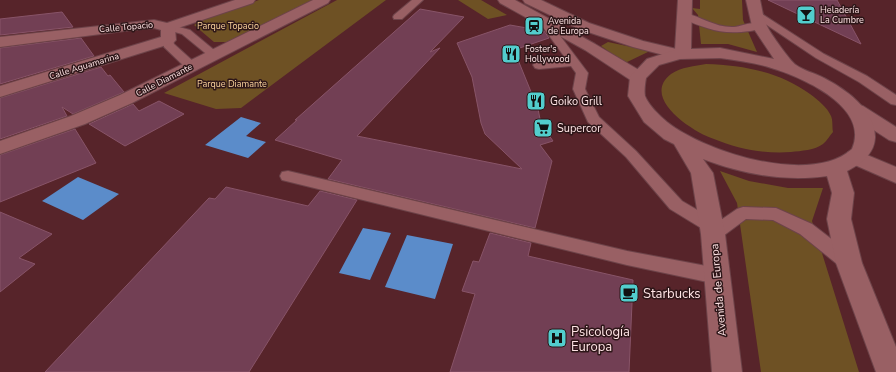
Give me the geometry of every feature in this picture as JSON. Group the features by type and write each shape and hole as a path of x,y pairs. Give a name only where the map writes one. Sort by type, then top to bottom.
{"street":[{"name":"Calle Topacio","path":"0,42 154,24 168,33 248,0"},
{"name":"Calle Diamante","path":"0,148 78,120 126,99 323,0"},
{"path":"505,0 638,77"},
{"path":"530,0 584,26 638,44 681,54"},
{"path":"681,54 685,0"},
{"path":"756,13 790,68"},
{"name":"Calle Aguamarina","path":"0,92 168,33"},
{"path":"896,136 856,110 838,94 816,80 790,68 754,58 720,53 681,54 653,62 638,77 636,96 651,119 683,142 719,158 760,169 801,172 845,162 896,176"},
{"path":"856,110 865,127 866,143 845,162 843,193 839,219 849,263 890,372"},
{"name":"Avenida de Europa","path":"683,142 702,173 713,230 727,372"}],"lane":[{"path":"398,17 418,0"},
{"path":"685,16 711,27 732,30 756,13 820,56 863,79 896,101"},
{"path":"545,23 582,73 579,89 593,118 631,154 676,205 713,230 743,213 776,214 806,229 849,263"},
{"path":"191,66 168,45 168,33 186,32 214,55"},
{"path":"539,65 573,62"},
{"path":"288,176 627,258 717,276"}],"green space":[{"name":"Parque Topacio","path":"259,0 314,0 231,42 214,42 194,25 202,20"},
{"name":"Parque Diamante","path":"337,0 386,0 241,108 216,109 164,93"},
{"path":"458,0 481,0 507,15 488,19"},
{"path":"700,0 742,0 743,20 757,52 728,44 701,44 698,15 692,8 700,9"},
{"path":"608,42 650,51 625,63 601,46"},
{"path":"706,64 734,66 761,71 798,86 810,94 827,110 832,118 833,132 824,143 816,148 791,152 771,152 742,148 723,143 705,135 683,122 673,113 665,103 662,93 663,83 671,74 684,68"},
{"path":"720,171 749,181 788,188 823,188 812,221 859,372 761,372 737,203"}],"water":[{"path":"241,117 261,123 246,136 266,142 248,158 205,145"},
{"path":"78,177 119,194 83,220 42,201"},
{"path":"363,228 391,233 370,280 339,273"},
{"path":"407,235 453,244 435,299 385,287"}],"building":[{"path":"768,0 837,0 861,44"},
{"path":"420,9 464,17 430,52 440,48 357,136 522,169 485,134 481,123 472,77 457,43 510,25 544,31 549,38 514,50 538,109 541,124 553,141 540,145 552,161 535,228 328,179 342,160 275,140 297,120 295,120"},
{"path":"62,12 73,27 0,35 0,19"},
{"path":"81,38 94,56 0,84 0,48"},
{"path":"101,67 108,76 110,75 124,92 73,114 62,107 67,116 0,139 0,98"},
{"path":"159,101 184,114 125,146 89,124 133,104 139,111"},
{"path":"75,129 96,163 0,202 0,155"},
{"path":"226,187 308,206 320,191 357,200 249,372 45,372 209,198 215,199"},
{"path":"0,212 52,234 19,258 35,264 0,292"},
{"path":"490,233 531,243 528,256 633,280 629,372 450,372 475,294 462,291 473,261 479,262"}],"place":[{"name":"Heladería La Cumbre","path":"806,15"},
{"name":"Avenida de Europa","path":"534,26"},
{"name":"Foster's Hollywood","path":"511,54"},
{"name":"Goiko Grill","path":"536,101"},
{"name":"Supercor","path":"543,128"},
{"name":"Starbucks","path":"629,293"},
{"name":"Psicología Europa","path":"557,338"}]}
